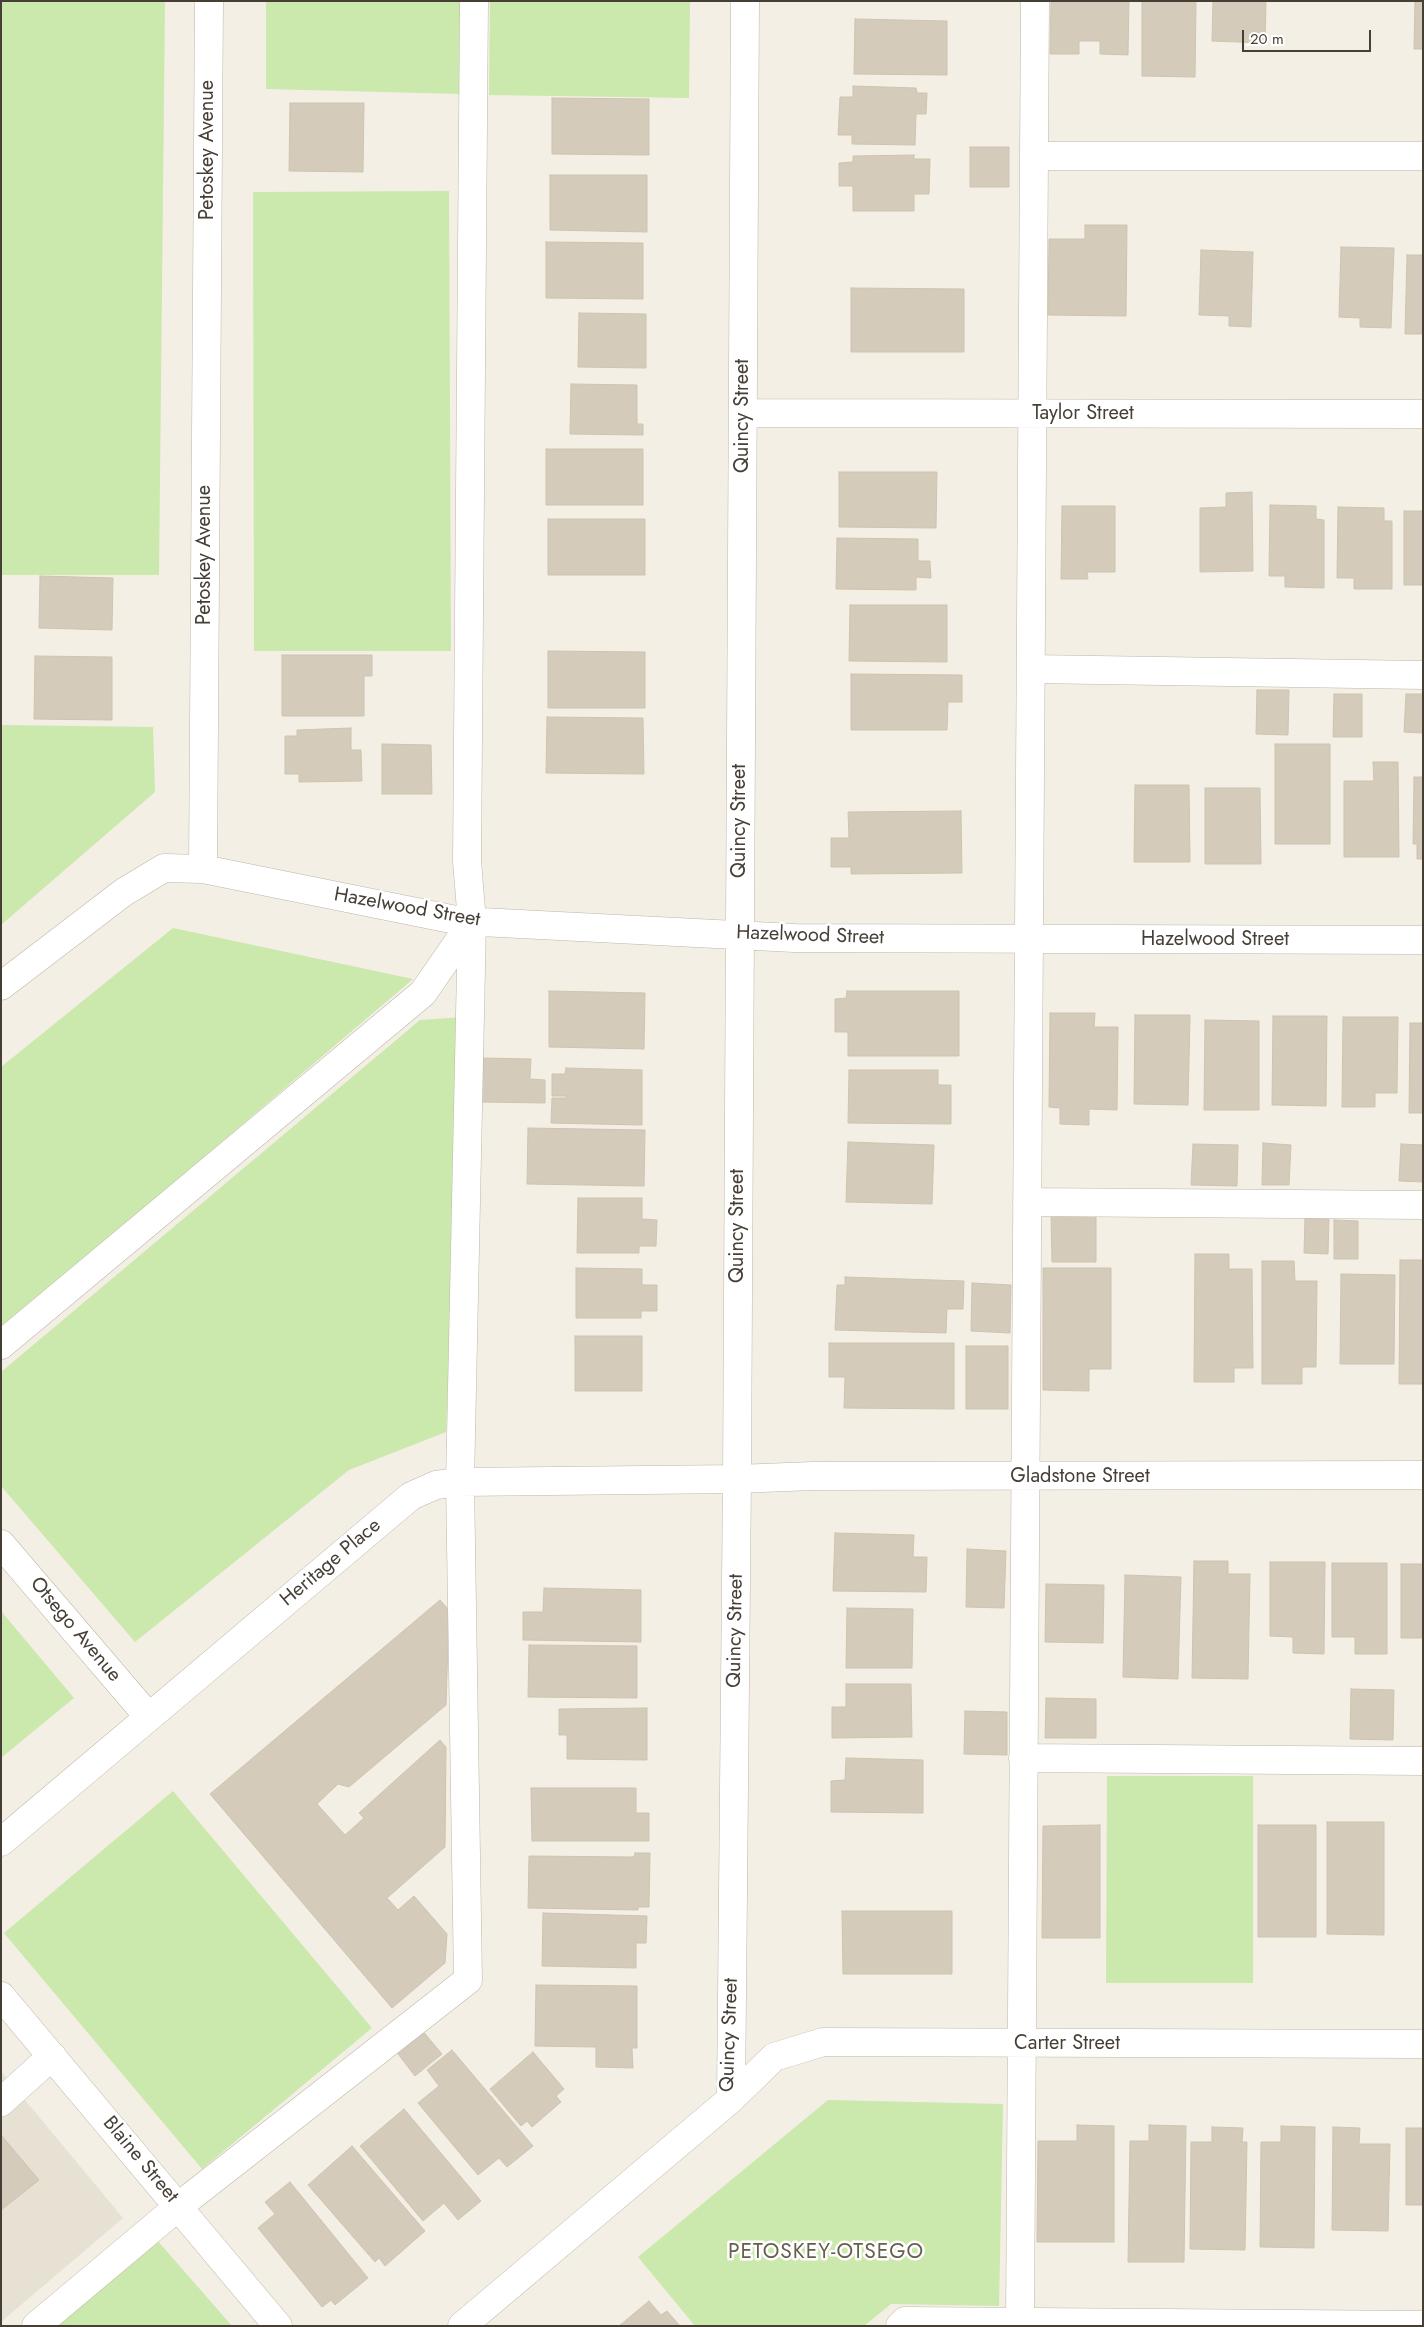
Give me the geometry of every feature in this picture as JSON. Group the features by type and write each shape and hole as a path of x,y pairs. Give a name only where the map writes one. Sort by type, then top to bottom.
{"street":[{"name":"Petoskey Avenue","path":"203,869 210,1"},
{"path":"36,2326 179,2206 468,1980 460,1482 472,922 467,851 474,1"},
{"name":"Quincy Street","path":"462,2326 731,2098 737,1480 745,1"},
{"path":"1020,2322 1035,1"},
{"path":"1035,156 1423,156"},
{"name":"Taylor Street","path":"743,413 1423,414"},
{"path":"1031,669 1423,675"},
{"path":"1,986 124,892 164,868 203,869"},
{"name":"Hazelwood Street","path":"203,869 472,922 794,938 1423,940"},
{"path":"1,1345 423,993 472,922"},
{"path":"1027,1202 1423,1205"},
{"name":"Gladstone Street","path":"737,1480 813,1476 1423,1475"},
{"name":"Heritage Place","path":"1,1842 411,1496 436,1485 460,1482 737,1480"},
{"name":"Otsego Avenue","path":"1,1544 148,1716"},
{"path":"1023,1758 1423,1761"},
{"name":"Blaine Street","path":"1,1996 278,2326"},
{"name":"Carter Street","path":"731,2098 774,2058 823,2042 1423,2044"},
{"path":"1,2102 52,2056"},
{"path":"900,2326 905,2321 1423,2325"}],"shaded area":[{"path":"1,2071 123,2218 1,2322"}],"green space":[{"path":"1,1 165,1 159,575 1,575"},
{"path":"266,1 461,1 461,94 266,89"},
{"path":"490,1 690,1 689,98 489,95"},
{"path":"449,191 451,651 254,651 253,192"},
{"path":"1,725 153,727 155,792 1,925"},
{"path":"173,928 413,979 1,1330 1,1067"},
{"path":"463,1017 446,1432 349,1470 135,1642 1,1486 1,1372 420,1020"},
{"path":"1,1611 74,1698 1,1758"},
{"path":"1107,1776 1253,1776 1253,1983 1106,1983"},
{"path":"173,1791 372,2028 202,2169 4,1933"},
{"path":"828,2100 1003,2104 999,2306 891,2304 864,2326 695,2326 638,2257"},
{"path":"157,2240 232,2326 58,2326"}],"building":[{"path":"1051,1 1129,1 1128,55 1100,54 1100,41 1079,41 1079,54 1050,54"},
{"path":"1142,1 1196,1 1195,77 1142,76"},
{"path":"1213,1 1266,1 1265,43 1212,41"},
{"path":"1415,1 1423,1 1423,49 1414,49"},
{"path":"855,19 947,21 947,75 854,74"},
{"path":"853,86 916,88 917,93 927,93 926,114 916,114 915,145 852,144 852,135 838,135 840,97 853,97"},
{"path":"552,98 649,99 649,155 552,154"},
{"path":"290,103 364,103 363,172 289,171"},
{"path":"970,147 1009,147 1009,187 970,187"},
{"path":"914,155 914,159 930,159 929,194 914,194 914,211 853,211 853,186 839,186 839,163 853,162 853,156"},
{"path":"550,175 647,175 647,232 550,230"},
{"path":"1085,225 1127,225 1126,316 1048,315 1049,239 1085,239"},
{"path":"546,242 643,243 643,299 546,298"},
{"path":"1341,247 1394,248 1391,328 1360,327 1360,318 1339,317"},
{"path":"1201,250 1253,252 1251,327 1229,326 1229,316 1199,315"},
{"path":"1407,255 1423,255 1423,334 1405,334"},
{"path":"851,288 964,289 964,352 851,352"},
{"path":"579,313 646,314 646,368 578,367"},
{"path":"571,384 637,385 637,424 643,424 643,435 570,434"},
{"path":"546,449 643,449 643,505 546,505"},
{"path":"839,472 937,472 936,528 839,527"},
{"path":"1252,492 1253,571 1200,572 1200,508 1226,507 1226,493"},
{"path":"1270,505 1316,506 1316,519 1324,520 1324,588 1285,587 1285,576 1269,576"},
{"path":"1062,506 1115,506 1115,572 1087,572 1088,579 1061,579"},
{"path":"1338,507 1384,508 1384,521 1392,521 1392,589 1354,589 1354,578 1337,578"},
{"path":"1404,511 1423,511 1423,585 1404,585"},
{"path":"548,519 645,519 645,575 548,575"},
{"path":"837,538 918,539 918,561 930,561 931,578 916,577 916,590 836,589"},
{"path":"40,576 113,578 112,630 39,628"},
{"path":"850,605 947,605 947,662 849,661"},
{"path":"548,651 645,652 645,708 548,708"},
{"path":"282,655 372,655 372,676 364,676 364,716 282,716"},
{"path":"35,656 112,657 112,720 34,719"},
{"path":"851,674 962,675 962,702 948,702 947,730 851,730"},
{"path":"1257,690 1289,690 1288,735 1256,734"},
{"path":"1334,694 1362,694 1362,737 1333,737"},
{"path":"1406,694 1423,694 1423,733 1404,732"},
{"path":"547,717 643,718 644,774 546,773"},
{"path":"351,728 351,750 361,750 362,781 299,782 299,774 285,774 285,736 297,736 297,730"},
{"path":"382,744 431,745 432,794 382,794"},
{"path":"1275,744 1330,744 1330,844 1275,844"},
{"path":"1373,762 1398,762 1399,857 1344,857 1344,781 1374,781"},
{"path":"1414,777 1423,777 1423,859 1417,859 1417,844 1413,844"},
{"path":"1135,785 1189,785 1190,862 1134,862"},
{"path":"1205,788 1260,788 1261,864 1205,864"},
{"path":"961,811 962,873 851,874 851,867 831,867 831,838 849,838 848,812"},
{"path":"549,991 645,993 644,1049 549,1047"},
{"path":"847,991 959,991 959,1056 848,1056 848,1032 835,1032 835,999 846,998"},
{"path":"1050,1013 1095,1013 1094,1027 1118,1027 1117,1110 1089,1109 1089,1125 1060,1124 1060,1108 1049,1107"},
{"path":"1135,1015 1190,1015 1188,1105 1134,1104"},
{"path":"1273,1016 1327,1016 1326,1106 1272,1105"},
{"path":"1343,1017 1398,1017 1397,1093 1375,1093 1375,1107 1342,1107"},
{"path":"1205,1020 1259,1021 1259,1110 1204,1110"},
{"path":"1410,1023 1423,1023 1423,1113 1409,1113"},
{"path":"483,1058 531,1059 530,1079 545,1080 545,1103 482,1102"},
{"path":"566,1068 642,1070 642,1125 551,1123 552,1098 566,1098 566,1096 552,1096 552,1074 565,1074"},
{"path":"849,1070 938,1070 938,1085 951,1085 951,1124 848,1123"},
{"path":"528,1128 645,1130 644,1186 527,1184"},
{"path":"848,1142 934,1145 932,1204 846,1202"},
{"path":"1263,1143 1291,1145 1289,1185 1262,1185"},
{"path":"1193,1144 1238,1145 1237,1186 1191,1185"},
{"path":"1401,1144 1423,1145 1423,1182 1399,1181"},
{"path":"578,1198 642,1198 642,1219 657,1220 656,1246 639,1246 639,1253 577,1253"},
{"path":"1096,1214 1096,1262 1052,1262 1051,1215"},
{"path":"1305,1218 1329,1219 1328,1254 1304,1253"},
{"path":"1334,1220 1358,1221 1358,1259 1334,1259"},
{"path":"1195,1254 1229,1254 1229,1269 1252,1269 1253,1368 1234,1368 1234,1382 1194,1382"},
{"path":"1400,1260 1423,1260 1423,1384 1399,1384"},
{"path":"1262,1261 1294,1261 1295,1281 1317,1281 1316,1367 1302,1367 1302,1384 1262,1384"},
{"path":"576,1268 642,1269 642,1285 657,1285 657,1311 641,1311 641,1318 576,1318"},
{"path":"1043,1268 1111,1268 1111,1369 1089,1369 1089,1391 1043,1390"},
{"path":"1341,1274 1395,1275 1394,1364 1340,1364"},
{"path":"845,1277 964,1281 963,1309 947,1309 946,1333 835,1330 837,1285 845,1285"},
{"path":"972,1283 1011,1285 1010,1333 971,1331"},
{"path":"575,1336 642,1336 642,1391 575,1391"},
{"path":"829,1343 954,1343 954,1409 844,1408 845,1377 829,1377"},
{"path":"966,1346 1008,1346 1008,1409 966,1409"},
{"path":"835,1533 914,1535 913,1557 927,1557 926,1592 833,1591"},
{"path":"967,1549 1006,1551 1004,1608 966,1607"},
{"path":"1194,1561 1228,1561 1228,1574 1250,1574 1248,1679 1192,1678"},
{"path":"1270,1562 1325,1562 1324,1654 1293,1653 1293,1637 1270,1636"},
{"path":"1332,1563 1387,1563 1387,1654 1355,1654 1355,1637 1332,1637"},
{"path":"1401,1564 1423,1564 1423,1638 1401,1638"},
{"path":"1125,1575 1181,1577 1178,1679 1123,1677"},
{"path":"1046,1584 1104,1585 1103,1643 1045,1642"},
{"path":"544,1588 641,1590 641,1642 523,1640 523,1612 543,1612"},
{"path":"440,1600 449,1610 446,1705 349,1787 338,1784 317,1804 345,1835 364,1818 359,1813 440,1740 446,1747 445,1847 387,1898 398,1910 414,1896 447,1934 445,1963 392,2008 210,1794"},
{"path":"847,1608 913,1609 912,1668 846,1668"},
{"path":"529,1645 637,1646 637,1698 528,1697"},
{"path":"846,1684 911,1684 912,1737 832,1738 832,1707 846,1707"},
{"path":"1351,1689 1394,1690 1393,1740 1350,1739"},
{"path":"1046,1698 1096,1699 1096,1738 1045,1738"},
{"path":"647,1708 647,1760 567,1759 567,1735 559,1735 559,1709"},
{"path":"965,1711 1007,1712 1007,1755 964,1754"},
{"path":"846,1758 923,1760 923,1813 831,1812 831,1781 845,1780"},
{"path":"531,1788 636,1788 636,1813 649,1813 649,1841 532,1841"},
{"path":"1327,1822 1384,1822 1384,1935 1327,1934"},
{"path":"1100,1825 1100,1938 1042,1938 1043,1826"},
{"path":"1258,1825 1316,1825 1316,1937 1258,1937"},
{"path":"635,1853 650,1853 649,1907 638,1907 638,1910 528,1908 529,1856 634,1857"},
{"path":"842,1911 952,1911 952,1974 843,1974"},
{"path":"543,1913 647,1916 646,1943 636,1943 636,1968 542,1966"},
{"path":"536,1985 637,1986 637,2048 632,2048 633,2068 596,2067 596,2047 535,2046"},
{"path":"421,2029 442,2054 415,2076 395,2050"},
{"path":"452,2050 533,2146 507,2167 499,2158 478,2175 418,2103 439,2086 427,2070"},
{"path":"533,2052 564,2089 556,2096 561,2102 532,2127 527,2121 521,2126 490,2089"},
{"path":"404,2109 481,2201 458,2220 444,2203 423,2221 360,2146"},
{"path":"1077,2125 1114,2126 1114,2242 1037,2242 1038,2141 1077,2141"},
{"path":"1149,2125 1186,2126 1184,2262 1128,2262 1130,2141 1149,2141"},
{"path":"1281,2126 1315,2127 1314,2248 1260,2247 1261,2142 1281,2142"},
{"path":"1212,2127 1243,2128 1242,2142 1247,2142 1245,2250 1190,2249 1191,2142 1212,2142"},
{"path":"1333,2127 1360,2128 1359,2144 1390,2144 1388,2231 1332,2230"},
{"path":"1406,2128 1423,2128 1423,2205 1406,2205"},
{"path":"1,2135 39,2180 1,2210"},
{"path":"352,2146 425,2231 385,2266 379,2258 375,2262 308,2185"},
{"path":"290,2182 368,2278 335,2305 331,2300 322,2307 258,2228 275,2214 265,2202"},
{"path":"649,2301 661,2315 667,2311 680,2326 619,2326"}],"district":[{"name":"PETOSKEY-OTSEGO","path":"826,2253"}]}
